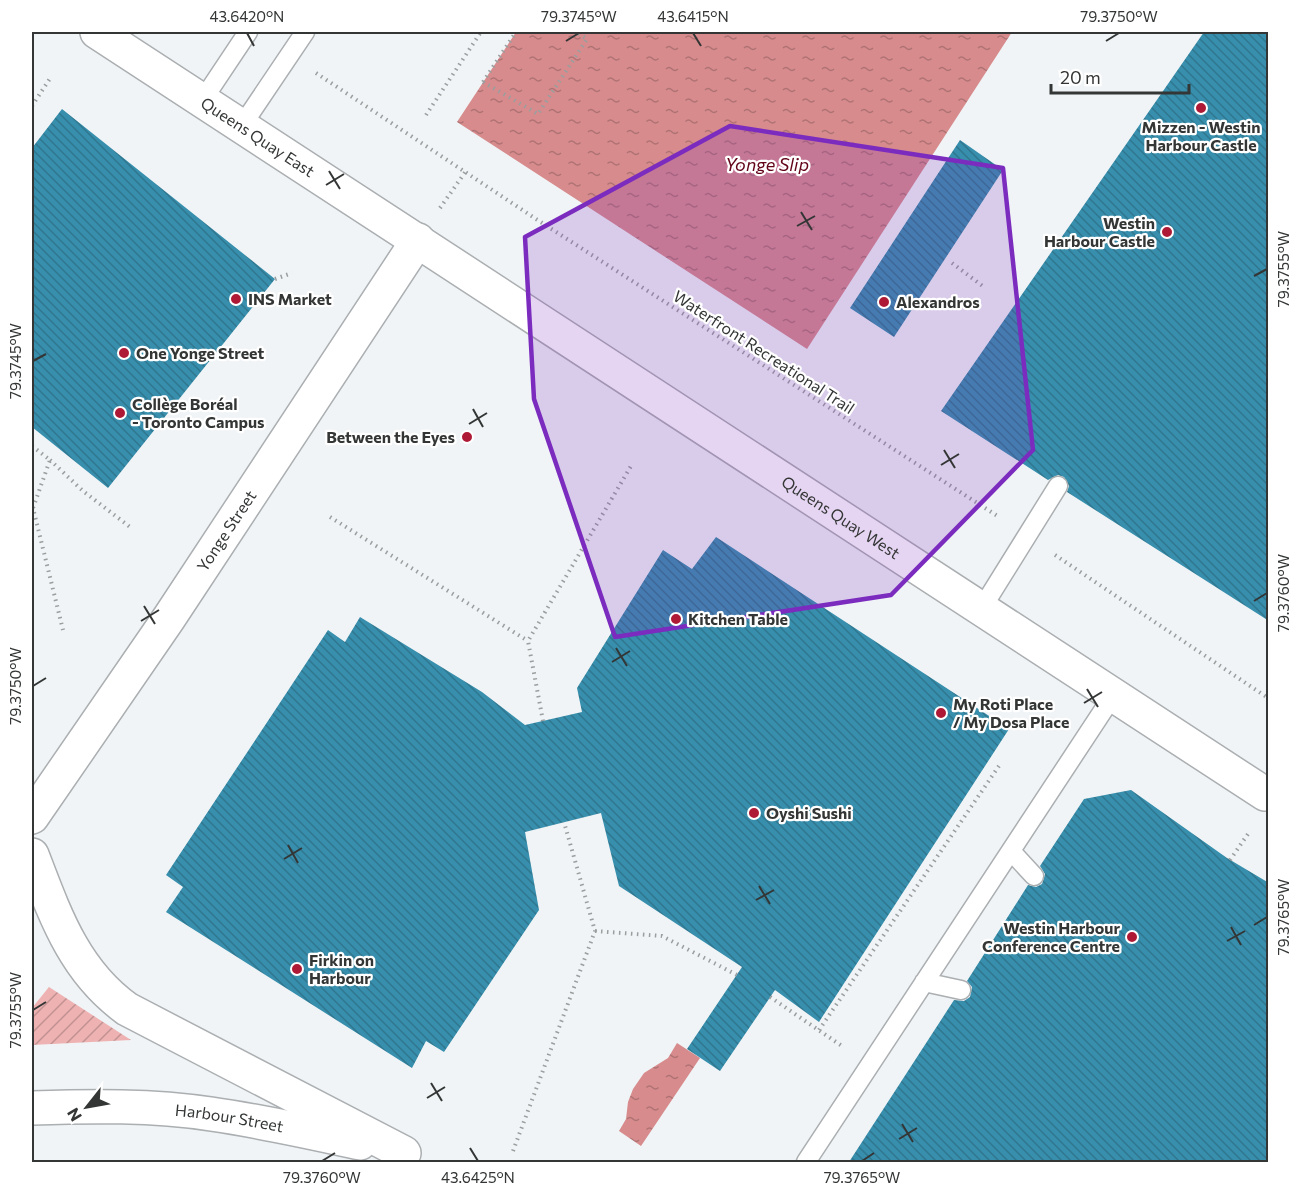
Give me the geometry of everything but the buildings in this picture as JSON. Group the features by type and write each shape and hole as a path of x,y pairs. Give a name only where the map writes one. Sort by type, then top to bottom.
{"main road":[{"name":"Queens Quay East","path":"97,32 418,240"},
{"name":"Queens Quay West","path":"418,240 1265,794"},
{"name":"Yonge Street","path":"32,817 169,618 418,240"},
{"path":"32,855 45,890 74,951 90,975 107,994 127,1009 413,1158"},
{"name":"Harbour Street","path":"32,1108 103,1106 209,1113 306,1131 413,1158"}],"lane":[{"path":"202,100 248,32"},
{"path":"241,126 305,32"},
{"path":"982,608 1058,486"},
{"path":"806,1162 1114,694"},
{"path":"1011,851 1034,876"},
{"path":"924,982 961,990"}],"path":[{"path":"426,115 481,32"},
{"path":"516,32 484,80 538,114 587,39 576,32"},
{"path":"626,32 631,32"},
{"name":"Waterfront Recreational Trail","path":"289,56 536,219 1027,536 1269,698"},
{"path":"32,106 51,77"},
{"path":"952,263 984,287"},
{"path":"275,279 292,273"},
{"path":"32,446 83,491 130,527"},
{"path":"50,460 33,508 63,630"},
{"path":"543,721 528,641 631,466"},
{"path":"330,517 528,641"},
{"path":"819,1030 1000,763"},
{"path":"513,1151 595,931 564,822"},
{"path":"595,931 662,936 736,975"},
{"path":"770,997 870,1065"}],"highlighted area":[{"path":"730,126 1003,168 1033,450 891,595 615,637 534,399 525,237"}],"shaded area":[{"path":"49,987 131,1040 32,1045 32,1008"}],"water":[{"name":"Yonge Slip","path":"516,32 1012,32 807,349 457,122"},
{"path":"677,1043 700,1058 641,1146 619,1131 626,1119 628,1102 633,1089 644,1073 668,1058"}],"place":[{"name":"Mizzen - Westin Harbour Castle","path":"1201,108"},
{"name":"Westin Harbour Castle","path":"1167,232"},
{"name":"INS Market","path":"236,299"},
{"name":"Alexandros","path":"884,302"},
{"name":"One Yonge Street","path":"124,353"},
{"name":"Collège Boréal - Toronto Campus","path":"120,413"},
{"name":"Between the Eyes","path":"467,437"},
{"name":"Kitchen Table","path":"676,619"},
{"name":"My Roti Place / My Dosa Place","path":"941,713"},
{"name":"Oyshi Sushi","path":"754,813"},
{"name":"Westin Harbour Conference Centre","path":"1132,937"},
{"name":"Firkin on Harbour","path":"297,969"}]}
